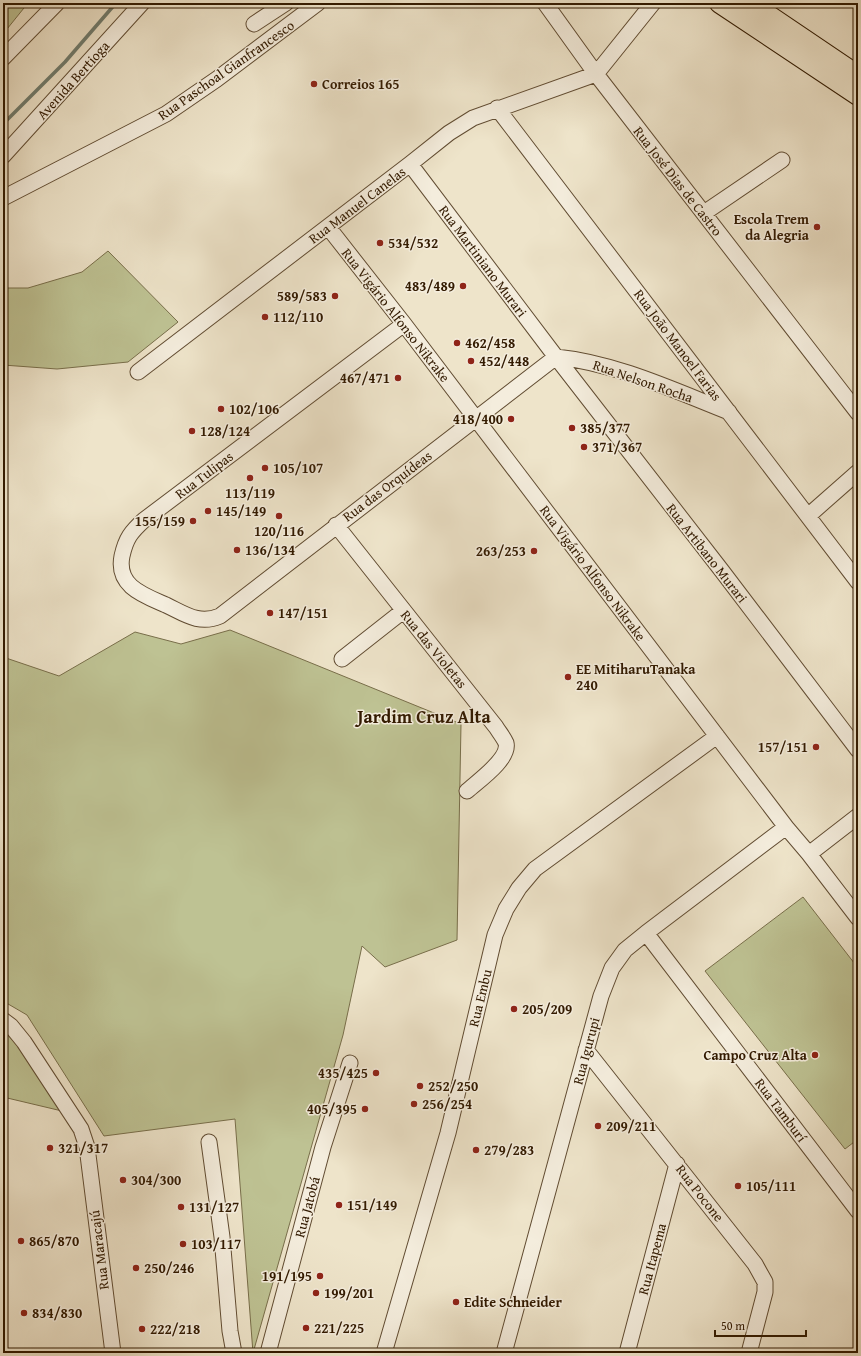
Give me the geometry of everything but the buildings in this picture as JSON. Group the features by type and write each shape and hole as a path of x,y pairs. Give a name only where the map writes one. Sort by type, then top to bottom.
{"main road":[{"path":"720,3 858,95"},
{"path":"750,3 858,76"}],"street":[{"path":"3,58 56,3"},
{"name":"Avenida Bertioga","path":"3,156 142,3"},
{"name":"Rua Paschoal Gianfrancesco","path":"3,198 166,114 217,79 318,3"},
{"name":"Rua José Dias de Castro","path":"545,3 596,74 858,413"},
{"path":"596,74 653,3"},
{"path":"254,24 276,6"},
{"name":"Rua Manuel Canelas","path":"138,372 450,133 473,118 497,108 596,74"},
{"name":"Rua João Manoel Farias","path":"497,108 858,582"},
{"path":"704,213 782,160"},
{"name":"Rua Martiniano Murari","path":"410,164 556,357"},
{"name":"Rua Vigário Alfonso Nikrake","path":"328,227 404,324 786,827 809,854 858,918"},
{"name":"Rua Tulipas","path":"220,616 205,620 193,618 144,595 130,585 124,578 121,570 121,562 127,538 144,520 404,324"},
{"name":"Rua Nelson Rocha","path":"556,357 579,359 630,373 729,412"},
{"name":"Rua das Orquídeas","path":"220,616 336,525 556,357"},
{"name":"Rua Artibano Murari","path":"556,357 722,571 858,750"},
{"path":"808,516 858,472"},
{"name":"Rua das Violetas","path":"336,525 496,727 506,743 506,749 500,761 467,791"},
{"path":"342,659 404,610"},
{"name":"Rua Embu","path":"384,1353 448,1133 495,935 506,909 519,888 535,869 717,736"},
{"path":"809,854 858,816"},
{"name":"Rua Igurupi","path":"504,1353 601,996 612,968 625,950 786,827"},
{"name":"Rua Tamburí","path":"646,933 858,1211"},
{"name":"Rua Maracajú","path":"3,1020 11,1026 24,1042 81,1130 87,1147 113,1353"},
{"name":"Rua Pocone","path":"586,1050 755,1264 764,1282 765,1292 749,1353"},
{"name":"Rua Jatobá","path":"268,1353 323,1147 350,1063"},
{"path":"209,1142 222,1237 230,1331 234,1353"},
{"name":"Rua Itapema","path":"627,1353 677,1164"}],"green space":[{"path":"3,3 28,3 3,34"},
{"path":"108,251 178,322 128,362 57,369 3,365 3,288 28,288 82,272"},
{"path":"230,630 461,724 457,940 385,967 362,946 343,1035 253,1353 235,1119 104,1136 27,1015 3,1001 3,657 59,676 135,632 181,644"},
{"name":"Campo Cruz Alta","path":"803,897 858,968 858,1139 845,1149 705,971"},
{"path":"3,1031 22,1048 62,1111 3,1097"}],"waterway":[{"path":"3,124 65,62 116,3"}],"place":[{"name":"Correios 165","path":"314,84"},
{"name":"Escola Trem da Alegria","path":"817,227"},
{"name":"534/532","path":"380,243"},
{"name":"483/489","path":"463,286"},
{"name":"589/583","path":"335,296"},
{"name":"112/110","path":"265,317"},
{"name":"462/458","path":"457,343"},
{"name":"452/448","path":"471,361"},
{"name":"467/471","path":"398,378"},
{"name":"102/106","path":"221,409"},
{"name":"418/400","path":"511,419"},
{"name":"385/377","path":"572,428"},
{"name":"128/124","path":"192,431"},
{"name":"371/367","path":"584,447"},
{"name":"105/107","path":"265,468"},
{"name":"113/119","path":"250,478"},
{"name":"145/149","path":"208,511"},
{"name":"120/116","path":"279,516"},
{"name":"155/159","path":"193,521"},
{"name":"136/134","path":"237,550"},
{"name":"263/253","path":"534,551"},
{"name":"147/151","path":"270,613"},
{"name":"EE MitiharuTanaka 240","path":"568,677"},
{"name":"157/151","path":"816,747"},
{"name":"205/209","path":"514,1009"},
{"name":"Campo Cruz Alta","path":"815,1055"},
{"name":"435/425","path":"376,1073"},
{"name":"252/250","path":"420,1086"},
{"name":"256/254","path":"414,1104"},
{"name":"405/395","path":"365,1109"},
{"name":"209/211","path":"598,1126"},
{"name":"321/317","path":"50,1148"},
{"name":"279/283","path":"476,1150"},
{"name":"304/300","path":"123,1180"},
{"name":"105/111","path":"738,1186"},
{"name":"151/149","path":"339,1205"},
{"name":"131/127","path":"181,1207"},
{"name":"865/870","path":"21,1241"},
{"name":"103/117","path":"183,1244"},
{"name":"250/246","path":"136,1268"},
{"name":"191/195","path":"320,1276"},
{"name":"199/201","path":"316,1293"},
{"name":"Edite Schneider","path":"456,1302"},
{"name":"834/830","path":"24,1313"},
{"name":"221/225","path":"306,1328"},
{"name":"222/218","path":"142,1329"}],"district":[{"name":"Jardim Cruz Alta","path":"424,716"}]}
